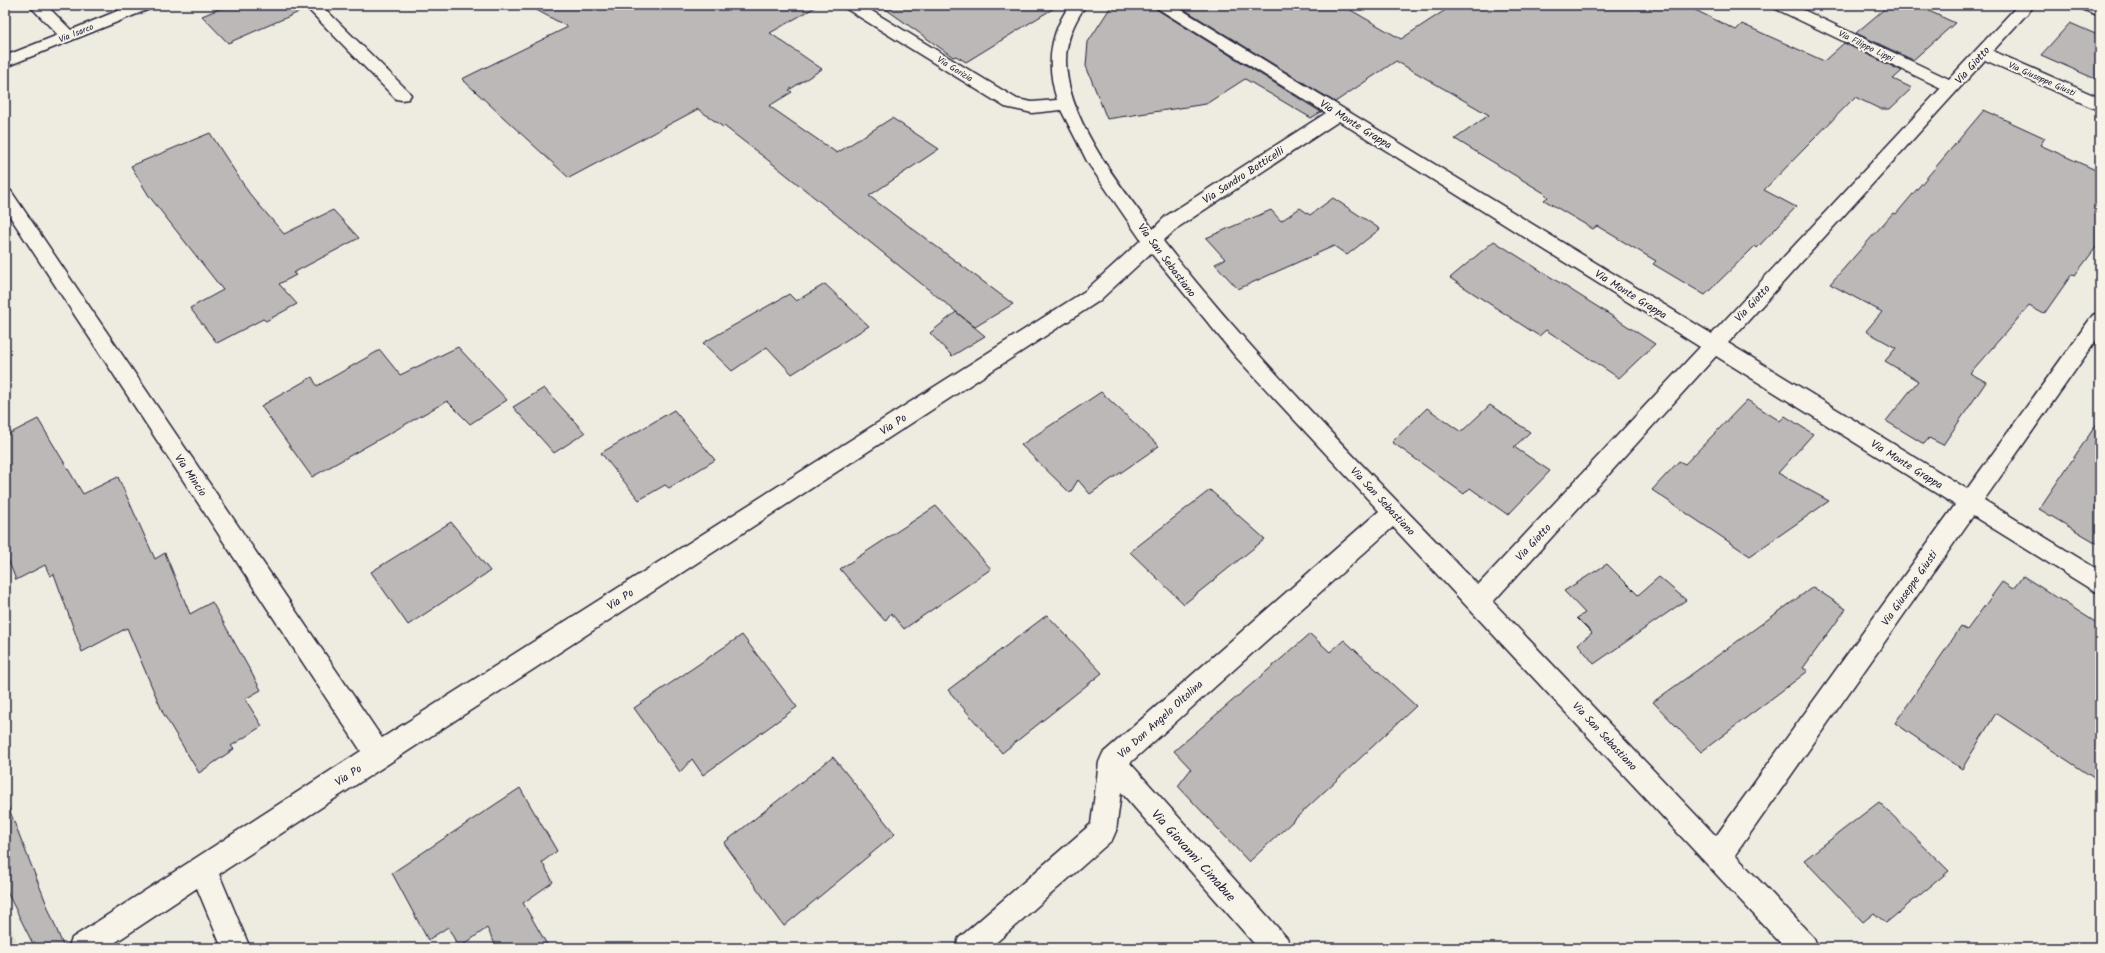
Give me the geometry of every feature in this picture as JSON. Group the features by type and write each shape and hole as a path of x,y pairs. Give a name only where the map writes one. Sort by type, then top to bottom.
{"street":[{"path":"37,5 68,36"},
{"name":"Via Isarco","path":"5,62 146,5"},
{"path":"312,5 402,95"},
{"name":"Via Gorizia","path":"851,5 1019,107 1031,108 1067,104"},
{"name":"Via San Sebastiano","path":"1078,5 1067,21 1062,33 1058,57 1060,80 1067,104 1076,128 1088,151 1152,242 1202,305 1247,356 1804,948"},
{"name":"Via Monte Grappa","path":"1163,5 2100,583"},
{"name":"Via Filippo Lippi","path":"1780,5 1952,87"},
{"name":"Via Giotto","path":"1478,602 2027,5"},
{"path":"2086,5 2100,11"},
{"name":"Via Giuseppe Giusti","path":"1983,53 2100,105"},
{"name":"Via Sandro Botticelli","path":"1152,242 1173,222 1338,113"},
{"name":"Via Mincio","path":"5,195 378,755"},
{"name":"Via Po","path":"82,948 378,755 1092,296 1152,242"},
{"name":"Via Giuseppe Giusti","path":"1718,856 2100,320"},
{"name":"Via Don Angelo Oltolina","path":"969,948 1103,831 1112,762 1394,512"},
{"name":"Via Giovanni Cimabue","path":"1112,762 1277,948"},
{"path":"203,869 236,948"}],"shaded area":[{"path":"5,915 20,948 5,948"}],"building":[{"path":"229,5 302,5 306,9 228,43 202,16"},
{"path":"527,5 819,5 770,33 822,69 789,90 792,92 769,106 837,153 892,118 939,149 869,196 1013,304 975,327 778,168 724,126 723,127 698,109 569,178 462,79 568,27"},
{"path":"880,5 1059,5 966,62 956,56 953,57"},
{"path":"1112,5 1154,5 1156,9 1321,112 1311,118 1245,79 1206,104 1107,119 1086,66 1088,42"},
{"path":"1177,5 1342,5 1401,39 1453,5 1685,5 1736,30 1742,24 1824,61 1844,43 1902,71 1893,79 1912,88 1890,109 1880,109 1855,97 1764,190 1796,207 1757,248 1755,246 1705,295 1653,264 1656,261 1597,226 1593,229 1544,200 1548,197 1544,193 1455,139 1489,115 1396,61 1335,102"},
{"path":"1889,5 1916,5 1955,23 1913,60 1856,33"},
{"path":"2070,23 2100,36 2100,81 2041,55"},
{"path":"1984,110 2045,138 2040,145 2100,172 2100,242 2075,275 2072,274 2044,314 2029,306 1970,373 1986,382 1943,445 1929,438 1924,444 1886,421 1918,381 1885,361 1896,348 1866,331 1882,312 1830,284 1893,213 1896,214"},
{"path":"210,133 249,193 284,234 333,210 359,238 293,273 296,275 279,284 297,304 266,321 263,319 217,343 190,308 223,290 149,196 131,166"},
{"path":"1333,198 1380,229 1347,255 1334,246 1238,289 1215,264 1225,259 1206,238 1271,210 1281,221 1300,208 1310,215"},
{"path":"1494,241 1655,344 1619,378 1546,330 1539,336 1450,278"},
{"path":"825,284 869,326 792,374 767,347 732,371 703,343 789,294 796,301"},
{"path":"956,312 985,336 952,356 930,333"},
{"path":"458,347 507,400 470,424 447,401 312,477 261,406 312,377 317,386 380,350 400,375"},
{"path":"544,388 585,433 554,453 513,407"},
{"path":"1101,392 1159,446 1090,494 1078,480 1070,493 1021,445"},
{"path":"1747,400 1780,421 1785,416 1813,434 1778,473 1829,501 1750,556 1652,490 1679,461 1685,464"},
{"path":"1490,405 1530,432 1514,447 1550,471 1508,515 1470,488 1464,494 1392,442 1427,408 1461,432"},
{"path":"674,410 715,460 669,488 665,485 639,500 601,453"},
{"path":"38,419 83,494 118,477 155,559 165,553 190,614 212,602 261,690 245,699 262,726 231,746 234,749 199,773 163,713 127,628 82,652 54,574 50,576 45,565 16,580 5,552 5,436"},
{"path":"2100,419 2100,545 2039,509"},
{"path":"1210,490 1265,539 1184,604 1130,552"},
{"path":"936,506 991,569 904,629 891,613 885,621 840,569"},
{"path":"451,522 490,571 408,625 371,572"},
{"path":"1607,564 1638,595 1659,577 1686,600 1594,664 1578,644 1592,633 1577,618 1585,613 1564,591"},
{"path":"2023,576 2100,625 2100,782 1996,713 1962,769 1895,723 1961,627 1967,630 2002,582 2013,589"},
{"path":"1813,587 1846,609 1803,668 1808,671 1701,752 1653,702"},
{"path":"1047,615 1102,673 1002,753 948,690"},
{"path":"1310,634 1330,652 1344,640 1416,706 1249,862 1178,786 1191,769 1174,751"},
{"path":"742,635 797,707 703,775 692,759 680,772 634,708"},
{"path":"833,757 895,834 784,926 724,843"},
{"path":"520,788 557,851 542,862 553,882 523,903 549,948 497,948 487,928 459,948 448,927 428,940 392,873"},
{"path":"1879,802 1949,871 1886,923 1874,913 1863,922 1804,860"},
{"path":"7,804 64,948 35,948 5,888 5,805"}]}
